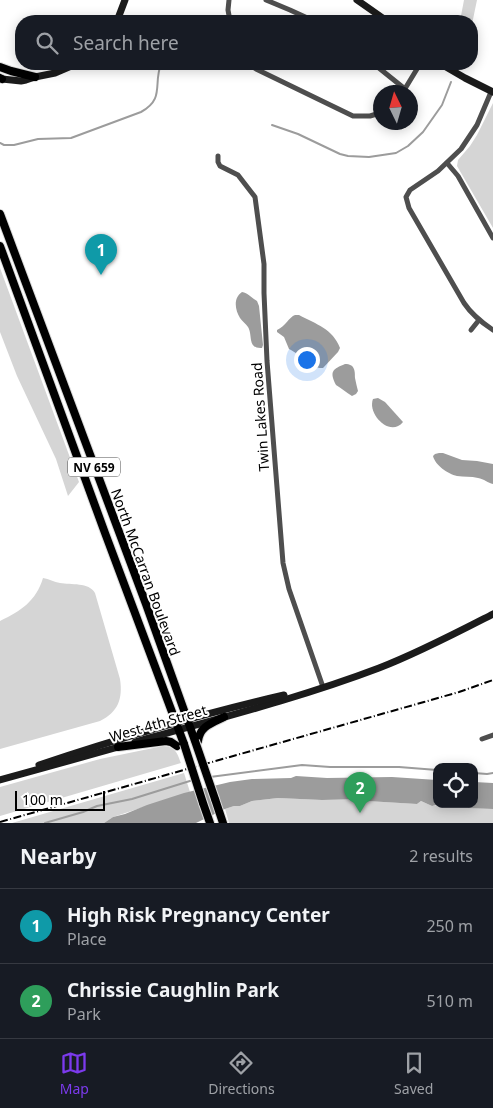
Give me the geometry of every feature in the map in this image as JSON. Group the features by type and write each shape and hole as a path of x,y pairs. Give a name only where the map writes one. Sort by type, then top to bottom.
{"main road":[{"path":"119,15 124,0"},
{"path":"357,0 378,15"},
{"path":"0,68 35,77"},
{"path":"1,78 21,81 55,74 63,70"},
{"path":"451,70 492,92"},
{"name":"North McCarran Boulevard","path":"0,214 196,741 224,823"},
{"name":"North McCarran Boulevard","path":"0,246 177,726 180,745 194,774 210,823"},
{"path":"105,533 117,528"},
{"name":"West 4th Street","path":"189,723 224,717 305,694 352,678 418,652 493,614"},
{"name":"West 4th Street","path":"0,780 108,742 189,723 251,703 323,687"},
{"path":"196,741 206,726 224,717"},
{"name":"West 4th Street","path":"0,780 118,747 177,726"},
{"path":"118,747 166,741 180,745"}],"street":[{"path":"229,0 230,15"},
{"path":"266,0 301,15"},
{"path":"258,70 345,112 361,117 373,115"},
{"path":"381,70 397,85"},
{"path":"408,85 416,70"},
{"path":"492,92 471,135 461,149 447,163 410,190 406,196 409,208 458,293 471,313 493,330"},
{"name":"Twin Lakes Road","path":"218,156 220,166 238,175 254,197 264,264 267,360 282,555 291,595 323,687"},
{"path":"447,163 458,176 493,238"},
{"path":"471,330 479,320"},
{"path":"482,739 493,735"}],"shaded area":[{"path":"464,0 477,0 474,15 461,15"},
{"path":"493,103 493,228 457,166 458,160 477,135"},
{"path":"0,268 79,482 68,496 56,459 17,376 0,332"},
{"path":"242,292 257,301 259,306 262,348 257,348 252,344 248,327 237,311 237,297"},
{"path":"295,315 299,315 323,328 337,341 340,348 338,352 323,368 310,364 289,349 284,337 277,332"},
{"path":"345,364 351,365 354,370 358,391 352,396 336,385 333,377 333,371"},
{"path":"378,398 385,402 403,422 398,426 392,427 386,426 381,422 376,417 372,405 373,399"},
{"path":"439,453 462,460 493,464 493,484 473,477 453,475 446,471 434,459 433,456"},
{"path":"43,578 60,583 89,587 95,593 120,679 120,699 115,709 100,721 0,749 0,621 15,613 32,599"},
{"path":"163,746 173,749 181,763 0,816 0,787 100,759"},
{"path":"184,773 190,792 113,817 104,823 12,823"},
{"path":"296,776 327,778 392,777 433,780 433,806 421,801 417,804 367,801 362,799 278,798 252,801 240,806 234,806 196,823 104,823 113,817 184,793 230,782 252,779 291,778"},
{"path":"478,782 493,783 493,809 466,808 478,808"},
{"path":"278,798 362,799 367,801 417,804 421,801 433,806 433,808 493,809 493,823 229,823 225,809 252,801"}],"waterway":[{"path":"0,143 14,145 38,139 71,138 141,112 153,102 156,96 159,70"},
{"path":"272,125 348,156 369,157 396,153 408,146 423,132 442,105 451,82"},
{"path":"210,777 302,765 433,770"},
{"path":"478,773 493,773"},
{"path":"45,823 97,806 132,799 193,780"}],"railway":[{"path":"0,822 459,692 493,680"}],"place":[{"name":"High Risk Pregnancy Center","path":"101,275"},
{"name":"Chrissie Caughlin Park","path":"360,813"}]}
